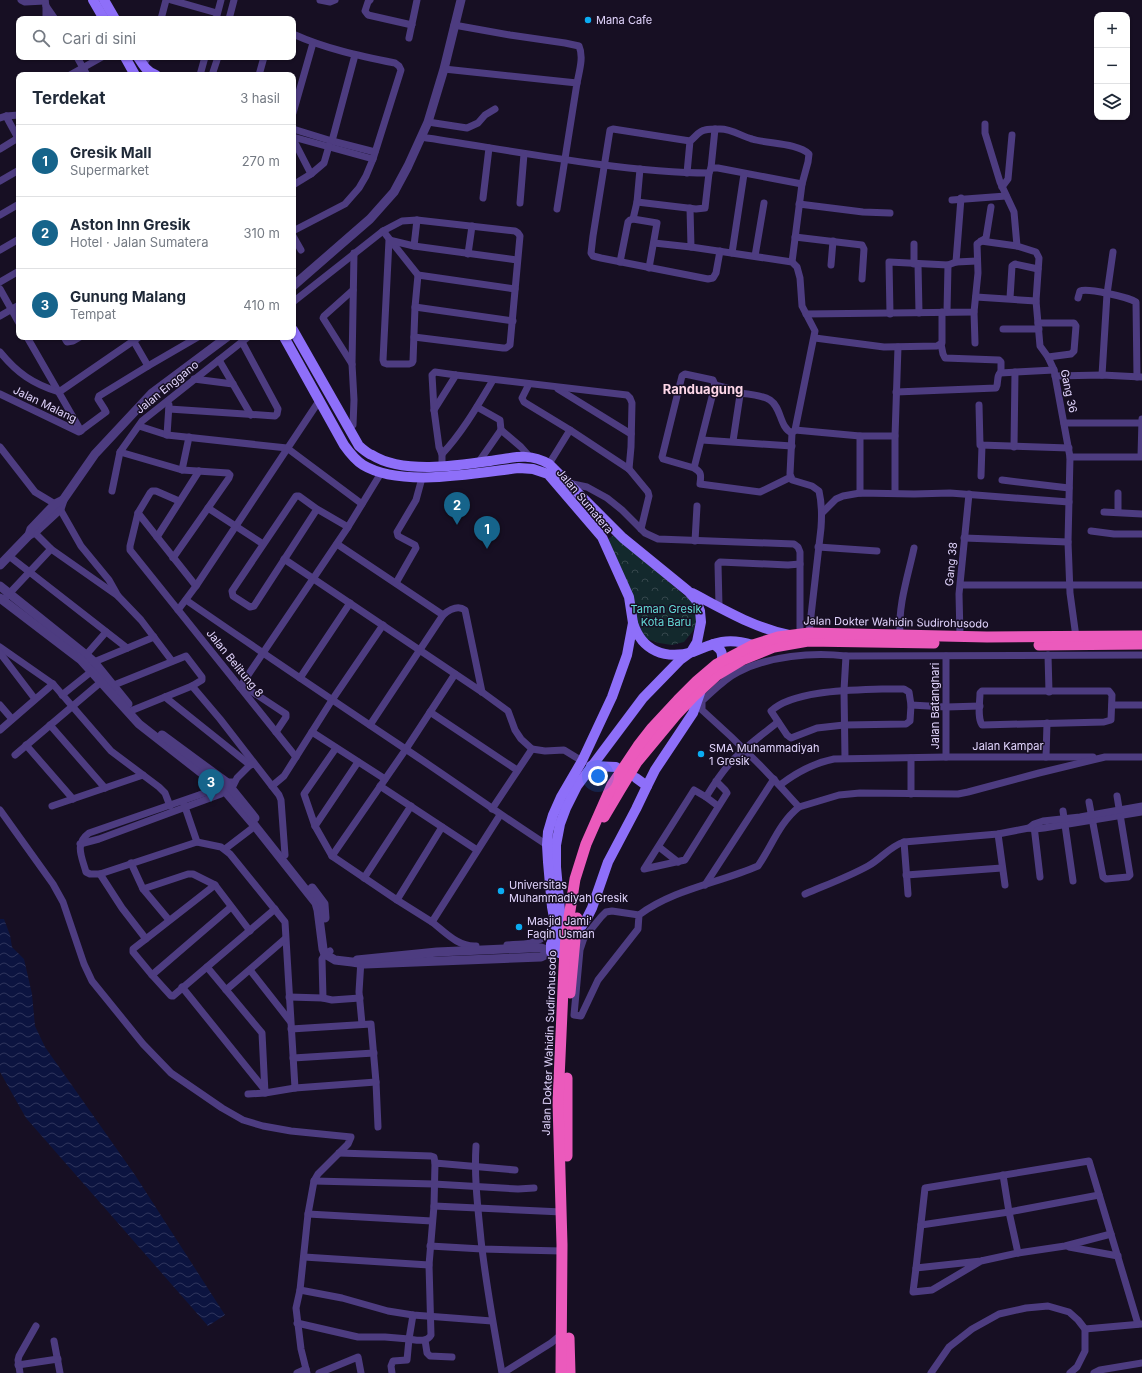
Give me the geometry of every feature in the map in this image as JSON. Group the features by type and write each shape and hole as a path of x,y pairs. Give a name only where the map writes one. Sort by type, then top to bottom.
{"highway":[{"name":"Jalan Dokter Wahidin Sudirohusodo","path":"561,1373 563,1072 558,953 575,879 586,844 616,787 634,760 652,728 697,681 720,662 800,634 900,634 960,636 987,640 1142,644"},
{"name":"Jalan Dokter Wahidin Sudirohusodo","path":"634,760 701,690 729,667 760,647 808,641 987,640 1142,636"},
{"name":"Jalan Dokter Wahidin Sudirohusodo","path":"563,1072 571,1014 575,936 582,881 592,847 616,787"},
{"name":"Jalan Dokter Wahidin Sudirohusodo","path":"562,1116 570,1373"}],"main road":[{"path":"93,0 102,16"},
{"path":"104,0 113,16"},
{"path":"127,60 133,72"},
{"path":"143,60 149,72"},
{"name":"Jalan Sumatera","path":"296,335 359,446 372,456 384,461 420,467 442,467 518,457 536,457 549,464 622,538 688,591"},
{"name":"Jalan Sumatera","path":"286,340 344,445 352,456 362,465 381,473 422,478 519,468 533,469 548,474 602,537 629,597 633,623 627,655 587,764 566,808 552,845 552,907 557,933 551,944 558,953"},
{"path":"332,423 343,416"},
{"path":"587,519 596,512"},
{"path":"688,591 754,624 777,632 800,634"},
{"path":"688,591 696,600 700,611 701,622 697,642 691,652"},
{"path":"633,623 637,634 644,643 655,651 668,654 691,652 724,641 736,641 760,647 754,624"},
{"path":"713,644 722,652 723,655 720,662"},
{"name":"Jalan Sumatera","path":"587,764 643,698 680,660 691,652"},
{"path":"575,936 590,913 608,862 647,786 667,751 693,713 701,690"},
{"path":"587,764 616,767"},
{"path":"636,778 647,786"},
{"name":"Jalan Sumatera","path":"552,845 556,867 562,932 558,953"}],"street":[{"path":"21,0 24,2 45,2"},
{"path":"162,16 166,0"},
{"path":"171,0 216,16 221,0"},
{"path":"230,16 234,0"},
{"path":"320,0 330,2 335,0"},
{"path":"370,0 365,11 368,15 412,25"},
{"path":"409,38 417,0"},
{"path":"296,283 370,219 394,192 408,166 428,122 444,69 461,0"},
{"path":"45,2 46,16"},
{"path":"45,2 53,16"},
{"path":"454,25 579,46 581,58 557,209"},
{"path":"296,35 313,43 355,55 395,63 401,70 373,159 359,188 345,204 296,230"},
{"path":"296,102 313,43"},
{"path":"296,183 311,174 324,163 355,55"},
{"path":"79,60 85,72"},
{"path":"76,72 97,60"},
{"path":"201,72 204,60"},
{"path":"213,72 217,60"},
{"path":"260,72 263,60"},
{"path":"444,69 577,83"},
{"path":"428,122 467,128 478,123 485,115 495,108"},
{"path":"16,115 3,117 16,135"},
{"path":"981,241 1017,246 1014,212 1002,187 985,133 985,124"},
{"path":"637,202 690,208 704,208 715,129"},
{"path":"720,251 716,273 713,278 708,279 601,258 594,256 591,253 609,134 611,130 690,140 696,137 699,132 720,129 732,131 753,139 776,143 805,151 809,154 802,184 792,262"},
{"path":"296,130 373,159"},
{"path":"1002,187 1008,179 1012,135"},
{"path":"421,137 564,160 640,169 687,173 710,171 718,168 802,184"},
{"path":"296,138 375,152"},
{"path":"687,173 690,140"},
{"path":"0,149 16,141"},
{"path":"296,144 311,174"},
{"path":"483,198 489,148"},
{"path":"520,203 524,154"},
{"path":"633,220 637,202 640,169"},
{"path":"0,181 16,172"},
{"path":"732,253 744,174"},
{"path":"952,200 961,198 1006,196"},
{"path":"956,262 961,198"},
{"path":"755,256 764,203"},
{"path":"799,204 863,212 890,213"},
{"path":"0,215 16,206"},
{"path":"975,343 974,312 978,274 977,244 986,238 990,207"},
{"path":"690,208 690,247"},
{"path":"414,246 417,220"},
{"path":"296,300 383,231 402,221 417,220 515,231 518,233 520,236 510,345 506,348 414,337"},
{"path":"620,262 628,222 633,220 657,223 649,268"},
{"path":"468,254 472,226"},
{"path":"383,231 418,275 515,289"},
{"path":"795,237 862,246 864,258 862,279"},
{"path":"389,240 414,246 517,260"},
{"path":"389,240 384,363 412,363 418,275"},
{"path":"0,250 16,241"},
{"path":"296,241 301,250"},
{"path":"831,264 833,241"},
{"path":"654,243 792,262 797,267 800,278 802,306 816,331 794,432 791,477 792,480 812,486 819,491 822,513 818,546 800,634"},
{"path":"914,244 919,313"},
{"name":"Gang 36","path":"1017,246 1038,254 1036,301 1040,346 1048,357 1054,373 1069,448 1070,488 1068,502 1068,542 1070,584 1076,637"},
{"path":"1102,375 1107,294 1113,252"},
{"path":"349,428 353,425 354,400 352,364 354,253"},
{"path":"890,314 889,262 948,265 956,262 977,261"},
{"path":"1010,298 1012,266 1016,264 1038,269"},
{"path":"896,392 996,388 997,386 998,374 1001,372 1001,362 999,360 945,358 943,354 941,344 948,265"},
{"path":"0,282 16,274"},
{"path":"0,289 16,318"},
{"path":"352,364 323,318 353,290"},
{"path":"1001,372 1140,377 1136,302 1129,299 1088,290 1082,290 1079,292 1078,298"},
{"path":"976,296 1036,301"},
{"path":"0,316 16,307"},
{"path":"415,307 513,321"},
{"path":"806,314 974,312"},
{"path":"1002,329 1074,323 1076,326 1074,351 1071,354 1048,357"},
{"path":"815,338 877,346 933,346 941,344"},
{"path":"29,340 82,431 106,412 98,399 99,396 193,340"},
{"path":"59,392 135,340"},
{"path":"136,340 148,366"},
{"path":"0,565 59,504 95,454 152,393 223,340"},
{"name":"Jalan Enggano","path":"112,491 120,452 142,421 244,340"},
{"path":"169,409 275,416 278,409 245,340"},
{"path":"895,493 898,347"},
{"path":"0,352 17,371 46,388 59,392"},
{"path":"219,360 251,415"},
{"path":"442,467 442,454 439,446 434,410 433,373 435,372 456,376 627,395 632,403 629,469"},
{"path":"1014,447 1015,372"},
{"path":"791,477 760,492 700,484 701,473 694,468 663,460 662,457 682,376 685,374 712,380 715,385 739,393 765,397 772,401 777,408 781,420 788,431 860,436 896,436"},
{"path":"434,410 456,376"},
{"path":"194,379 233,384"},
{"path":"46,388 52,380"},
{"path":"442,454 448,448 477,406 493,380"},
{"path":"529,384 522,398 524,402 629,469 649,494 641,529"},
{"path":"694,468 715,385"},
{"path":"555,387 631,434"},
{"path":"733,441 740,395 739,393"},
{"name":"Jalan Malang","path":"0,394 78,432 82,431"},
{"path":"167,435 170,399"},
{"path":"177,609 186,600 196,586 319,401"},
{"path":"979,405 980,445 982,445 981,476"},
{"path":"477,406 500,420 501,430 478,463"},
{"path":"1070,457 1142,456 1142,419"},
{"path":"1064,423 1142,423"},
{"path":"139,426 167,435 287,448 362,504"},
{"path":"501,430 530,457"},
{"path":"549,464 570,430"},
{"path":"860,436 860,493"},
{"path":"182,470 189,437"},
{"path":"702,440 792,446"},
{"path":"982,445 1069,448"},
{"path":"0,447 35,492 59,504 81,546 109,580 118,596"},
{"path":"120,452 182,470 228,473 230,475 174,558"},
{"path":"157,537 199,471"},
{"path":"241,686 337,544 381,473"},
{"path":"396,583 416,548 415,545 398,536 397,532 416,500 422,478"},
{"path":"1002,480 1070,488"},
{"path":"568,483 587,487 607,498 622,510 645,533 658,539 794,544 798,547 800,552 800,634"},
{"name":"Jalan Belitung 8","path":"179,501 156,491 152,491 138,513 130,550 241,686 296,757"},
{"path":"822,513 836,499 843,496 860,493 969,494 1068,502"},
{"path":"1118,493 1118,512"},
{"name":"Gang 38","path":"960,636 959,594 969,494"},
{"path":"317,509 254,606 250,607 234,596 232,592 262,544 296,496 299,496 317,509 348,527"},
{"path":"695,541 697,506"},
{"path":"208,508 262,544"},
{"path":"1104,512 1142,514"},
{"path":"138,513 196,586"},
{"path":"1091,531 1114,534 1142,534"},
{"path":"32,532 51,549 118,596 137,615 172,661"},
{"path":"964,538 1068,542"},
{"path":"337,544 443,614"},
{"path":"818,546 877,551"},
{"path":"900,634 903,596 914,548"},
{"path":"3,599 30,573 51,549"},
{"path":"9,556 127,648"},
{"path":"284,559 350,602 508,711 515,730 521,739 532,749 545,751 564,750 587,764"},
{"path":"719,606 718,564 720,562 788,565 800,564"},
{"path":"961,585 1142,584"},
{"path":"0,586 3,599 114,685 142,720 228,786 322,901 329,954"},
{"path":"3,599 86,655 98,673 139,724 228,786 255,826 316,904 322,942 329,954 337,961 437,956 541,948 558,953"},
{"path":"186,600 406,749 500,815 552,845"},
{"path":"300,678 350,602"},
{"path":"370,725 443,614 450,610 462,608 465,610 482,692"},
{"path":"272,786 284,776 332,700 383,625"},
{"path":"86,655 106,632"},
{"path":"62,695 98,673 127,648 154,637"},
{"path":"0,647 52,684 111,751 165,793 170,806"},
{"path":"0,654 35,699"},
{"path":"799,807 745,749 702,710 702,701 737,672 750,667 796,655 1142,655"},
{"path":"1048,655 1049,692"},
{"path":"114,685 186,656 203,679 192,686 133,710"},
{"path":"845,758 844,690 846,656"},
{"name":"Jalan Batanghari","path":"946,656 946,757"},
{"path":"15,754 72,706 98,673"},
{"path":"332,856 406,749 455,674"},
{"path":"0,730 52,684"},
{"path":"192,686 220,719 252,765"},
{"name":"Jalan Belitung 8","path":"241,686 286,714 286,717 276,732"},
{"path":"844,690 904,690 909,692 911,705 910,720 906,724 844,725 817,728 791,738 787,735 771,711 782,704 799,698 823,692 844,690"},
{"path":"982,690 1049,692 1109,691 1112,695 1111,720 1109,722 982,725 980,722 980,692 982,690"},
{"path":"165,697 252,765 280,795 285,855"},
{"path":"0,705 12,719"},
{"path":"911,705 946,707 980,706"},
{"path":"1112,705 1142,705"},
{"path":"688,721 702,710"},
{"path":"430,712 518,770"},
{"path":"706,797 716,781 734,759 778,722"},
{"path":"1046,757 1047,723"},
{"path":"50,725 105,788"},
{"path":"312,732 385,780"},
{"path":"26,746 73,799"},
{"path":"336,748 304,794 315,826 332,856 396,900 432,922 461,944 468,947 527,944 542,938 547,934 554,919"},
{"path":"492,809 532,749"},
{"path":"639,915 638,929 598,980 581,1016 571,1014 580,950 584,938 606,912 612,911 639,915 649,908 666,900 758,866 788,817 799,807 839,795 860,793 958,794 1105,757 1142,757"},
{"name":"Jalan Kampar","path":"780,785 797,772 812,765 826,760 845,758 1105,757"},
{"path":"911,758 911,794"},
{"path":"315,826 358,762"},
{"path":"80,844 99,839 228,786 252,765"},
{"path":"52,806 143,775"},
{"path":"705,885 774,779"},
{"path":"716,781 727,792 685,860 644,869 694,791 706,797 718,806"},
{"path":"380,786 478,850"},
{"path":"1090,802 1103,877 1106,879 1128,877 1130,875 1117,796"},
{"path":"184,804 170,806 89,833 80,844 79,850 86,872 90,874 100,874 197,842 225,849 285,922 295,1088"},
{"path":"184,804 197,842"},
{"path":"364,878 410,806"},
{"path":"1120,813 1142,806"},
{"path":"0,810 53,884 63,902 84,964 92,981 143,1044 171,1073 222,1108 243,1120 263,1126 291,1131 351,1137 348,1144 318,1174 314,1181 308,1214 300,1290 296,1308 301,1350 307,1371 297,1373"},
{"path":"1063,810 1073,881"},
{"path":"805,894 868,866 898,844 904,842 998,834 1120,813 1142,812"},
{"path":"432,922 500,815"},
{"path":"225,849 255,826"},
{"path":"396,900 442,827"},
{"path":"1032,827 1040,877"},
{"path":"998,834 1005,885"},
{"path":"904,842 908,894"},
{"path":"658,847 678,862"},
{"path":"131,863 143,889 169,920"},
{"path":"906,875 1002,868"},
{"path":"100,874 122,908 146,940"},
{"path":"143,889 188,874 193,874 215,885 250,931"},
{"path":"215,885 133,950 170,996 173,996 275,909"},
{"path":"152,975 231,907"},
{"path":"226,990 286,939"},
{"path":"323,998 322,960 329,954"},
{"path":"358,961 362,1024"},
{"path":"207,967 262,1033 265,1091"},
{"path":"250,970 291,1025"},
{"path":"182,987 265,1091"},
{"path":"289,997 323,998 332,1000 360,998"},
{"path":"291,1025 369,1023 372,1025 378,1128"},
{"path":"293,1058 374,1053"},
{"path":"248,1094 295,1088 376,1082"},
{"path":"476,1146 474,1167 482,1249 492,1321 502,1373 551,1343 562,1334"},
{"path":"297,1323 358,1338 385,1337 425,1340 431,1335 429,1264 434,1206 434,1157 339,1153"},
{"path":"981,1261 932,1290 913,1292 925,1188 1089,1161 1140,1324 1085,1329"},
{"path":"435,1163 515,1170"},
{"path":"1003,1175 1008,1212 1018,1253"},
{"path":"314,1181 534,1188"},
{"path":"921,1225 1008,1212 1099,1195"},
{"path":"434,1206 562,1212"},
{"path":"308,1214 432,1221"},
{"path":"916,1268 981,1261 1018,1253 1065,1246 1111,1234"},
{"path":"430,1246 482,1249 562,1250"},
{"path":"1065,1246 1118,1256"},
{"path":"304,1257 429,1264"},
{"path":"300,1290 342,1298 388,1311 430,1317 492,1321"},
{"path":"931,1373 949,1347 972,1329 999,1314 1026,1308 1048,1306 1069,1312 1085,1329 1085,1351 1077,1367 1070,1373"},
{"path":"392,1373 391,1363 393,1361 407,1360 413,1315"},
{"path":"20,1373 18,1365 19,1356 36,1326"},
{"path":"425,1340 427,1353 430,1356 452,1357"},
{"path":"54,1341 60,1373"},
{"path":"319,1373 355,1357 358,1357 362,1373"},
{"path":"18,1365 58,1359"},
{"path":"1094,1373 1100,1370 1122,1365 1142,1363"},
{"path":"1122,1365 1124,1373"}],"green space":[{"name":"Taman Gresik Kota Baru","path":"614,535 692,602 697,621 693,631 684,642 672,645 647,639 639,627 608,539"}],"water":[{"path":"0,919 4,919 10,935 12,947 24,959 32,994 35,1026 45,1047 135,1175 225,1315 208,1326 26,1118 0,1072"}],"place":[{"name":"Mana Cafe","path":"588,20"},
{"name":"Aston Inn Gresik","path":"457,525"},
{"name":"Gresik Mall","path":"487,549"},
{"name":"SMA Muhammadiyah 1 Gresik","path":"701,754"},
{"name":"Gunung Malang","path":"211,802"},
{"name":"Universitas Muhammadiyah Gresik","path":"501,891"},
{"name":"Masjid Jami' Faqih Usman","path":"519,927"}],"district":[{"name":"Randuagung","path":"703,389"}]}
